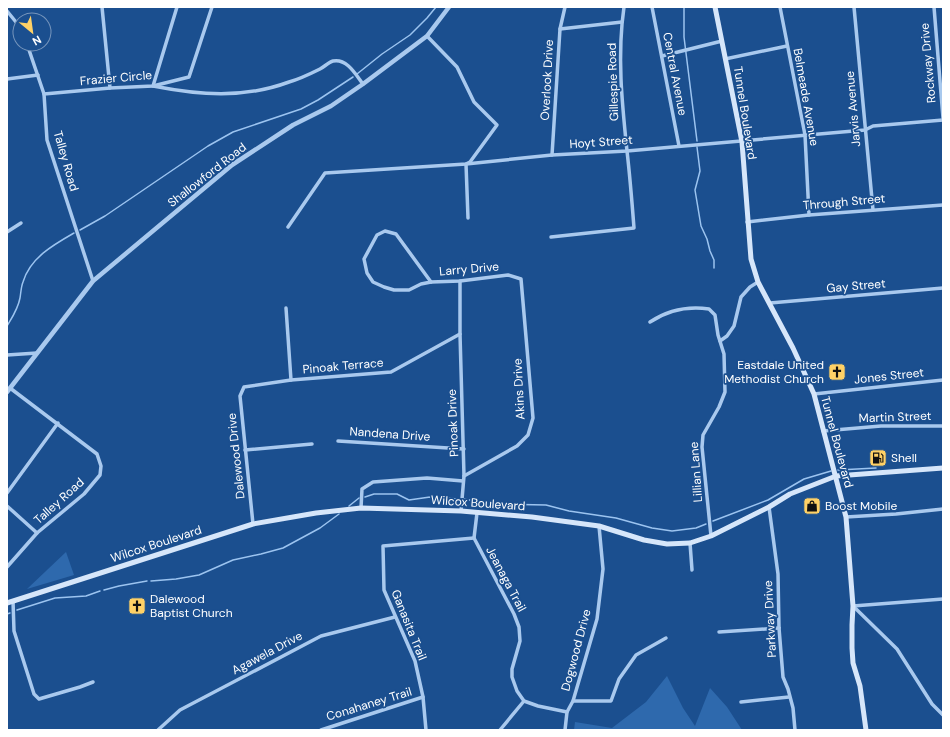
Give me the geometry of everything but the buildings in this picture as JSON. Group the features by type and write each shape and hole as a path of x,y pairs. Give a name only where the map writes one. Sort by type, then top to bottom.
{"main road":[{"name":"Tunnel Boulevard","path":"715,7 742,142 747,222 751,258 758,282 770,303 814,394 846,517 853,606 852,648 860,686 866,730"},
{"name":"Wilcox Boulevard","path":"7,603 253,524 316,513 361,508 460,511 532,517 598,526 644,540 667,544 690,543 711,536 790,494 836,476 943,468"}],"street":[{"path":"102,7 110,88"},
{"path":"178,7 152,86 196,94 254,92 288,83 333,61 343,62 350,67 363,84"},
{"name":"Frazier Circle","path":"44,94 152,86 189,77 212,7"},
{"name":"Shallowford Road","path":"9,390 93,281 232,165 293,125 331,106 427,36 449,7"},
{"name":"Overlook Drive","path":"552,155 560,28 564,7"},
{"name":"Gillespie Road","path":"551,237 634,228 621,90 622,22 624,7"},
{"name":"Central Avenue","path":"652,7 678,146"},
{"name":"Belmeade Avenue","path":"780,7 805,135 809,215"},
{"name":"Jarvis Avenue","path":"854,7 872,210"},
{"name":"Rockway Drive","path":"934,7 943,119"},
{"path":"560,28 622,22"},
{"path":"427,36 457,67 474,102 496,125 470,162 466,164 468,218"},
{"path":"662,56 722,41"},
{"path":"726,59 787,46"},
{"name":"Talley Road","path":"31,52 44,94 47,140 93,281"},
{"path":"7,79 38,75"},
{"name":"Hoyt Street","path":"288,227 325,173 466,164 552,155 742,142 865,130 873,126 943,119"},
{"name":"Through Street","path":"747,222 809,215 943,205"},
{"path":"7,232 21,223"},
{"name":"Larry Drive","path":"431,282 396,234 385,231 377,235 364,259 367,273 373,282 394,290 409,290 421,284 431,282 460,281 508,275"},
{"name":"Akins Drive","path":"464,476 517,446 528,436 533,418 521,279 508,275"},
{"name":"Pinoak Drive","path":"460,281 460,334 464,449 464,476 460,511"},
{"path":"720,341 727,336 734,326 741,297 750,287 758,282"},
{"name":"Gay Street","path":"770,303 943,288"},
{"name":"Lillian Lane","path":"650,322 660,315 694,307 709,309 714,315 724,354 725,392 719,407 703,435 702,447 711,536"},
{"path":"286,308 292,380"},
{"name":"Pinoak Terrace","path":"244,387 292,380 391,372 460,334"},
{"path":"7,355 37,354"},
{"name":"Jones Street","path":"814,394 943,380"},
{"name":"Dalewood Drive","path":"244,387 240,396 253,524"},
{"name":"Talley Road","path":"7,567 37,533 84,494 100,475 101,466 97,454 58,423 9,390"},
{"path":"7,493 58,423"},
{"name":"Martin Street","path":"823,431 881,426 943,426"},
{"name":"Nandena Drive","path":"338,441 464,449"},
{"path":"245,450 312,444"},
{"path":"361,508 362,489 373,482 427,478 463,481"},
{"path":"7,506 37,533"},
{"name":"Parkway Drive","path":"769,506 778,574 779,628 783,677 793,708 795,730"},
{"path":"846,517 943,509"},
{"name":"Jeanaga Trail","path":"477,513 474,538 514,614 519,627 520,641 512,669 512,677 517,691 524,702"},
{"name":"Dogwood Drive","path":"565,730 567,712 573,701 597,619 603,569 598,526"},
{"name":"Ganasita Trail","path":"426,730 423,698 415,661 384,590 383,546 474,538"},
{"path":"690,543 692,570"},
{"path":"853,606 943,599"},
{"path":"13,601 14,631 34,694 39,699 93,682"},
{"path":"853,606 897,649 932,704 943,715"},
{"name":"Agawela Drive","path":"158,730 180,710 321,636 395,617"},
{"path":"719,632 779,628"},
{"path":"573,701 611,701 619,679 636,655 666,638"},
{"path":"741,702 789,696"},
{"name":"Conahaney Trail","path":"321,730 423,698"},
{"path":"500,730 524,702 567,712"}],"shaded area":[{"path":"66,552 74,575 27,589"},
{"path":"667,676 683,708 695,726 710,688 727,707 742,730 574,730 575,722 612,728 646,702"}],"waterway":[{"path":"357,74 382,54 410,35 436,7"},
{"path":"684,7 684,37 697,141"},
{"path":"80,230 105,216 208,146 233,132 301,109 318,100 353,77"},
{"path":"697,147 700,171 695,190 701,226 714,260 714,268"},
{"path":"7,326 18,306 22,284 26,273 31,266 50,247 74,233"},
{"path":"838,470 876,468"},
{"path":"713,521 768,500 804,479 831,471"},
{"path":"365,497 374,494 397,494 409,500 430,497 458,499"},
{"path":"349,506 359,498"},
{"path":"463,499 495,504 546,505 569,511 616,518 652,528 672,531 696,528 706,524"},
{"path":"151,581 199,575 233,560 283,548 320,528 339,514"},
{"path":"104,590 147,581"},
{"path":"17,610 55,598 86,596 100,591"}],"place":[{"name":"Eastdale United Methodist Church","path":"837,372"},
{"name":"Shell","path":"878,458"},
{"name":"Boost Mobile","path":"812,506"},
{"name":"Dalewood Baptist Church","path":"137,606"}]}
